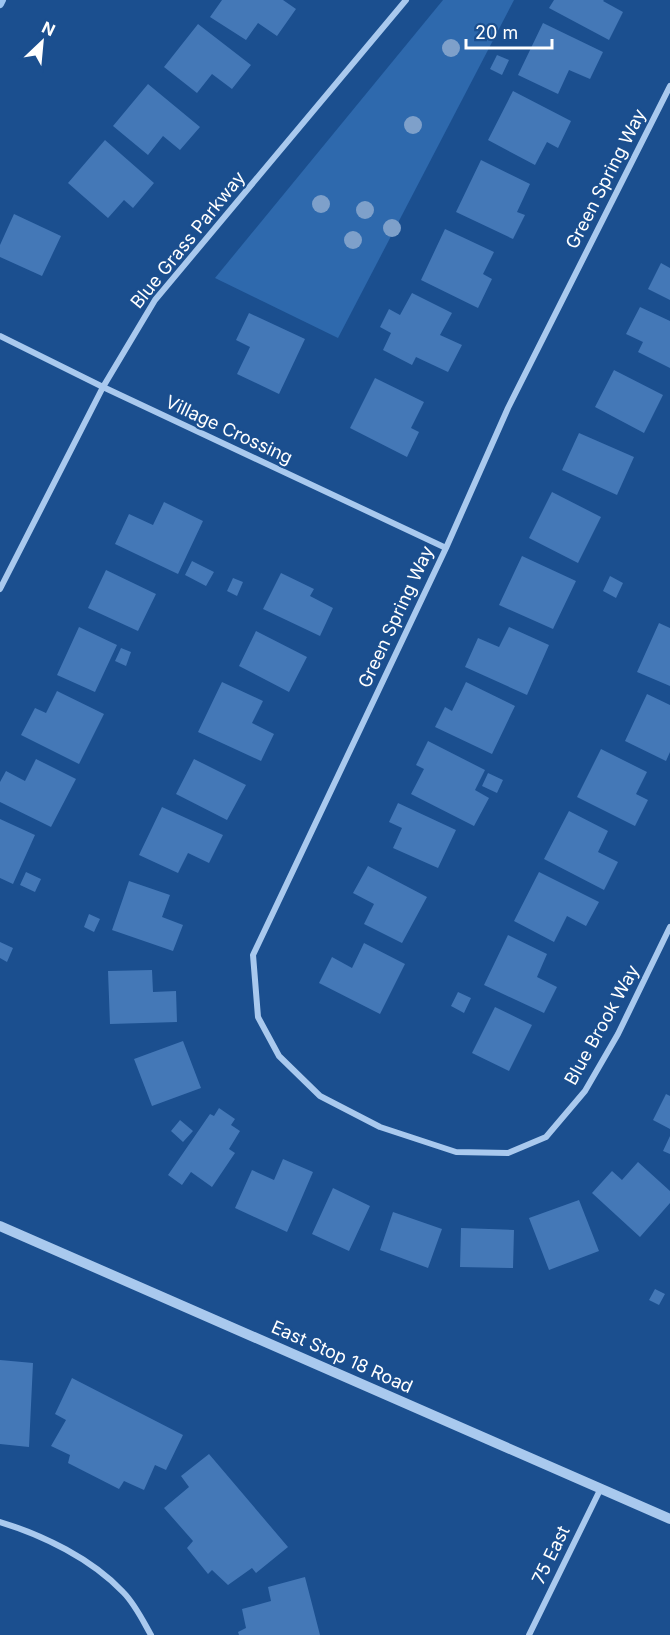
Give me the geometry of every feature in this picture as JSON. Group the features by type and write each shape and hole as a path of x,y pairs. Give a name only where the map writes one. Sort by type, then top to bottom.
{"street":[{"name":"Blue Grass Parkway","path":"0,589 103,387 155,300 406,0"},
{"name":"Green Spring Way","path":"380,1127 320,1096 279,1056 258,1017 253,956 446,548 508,408 670,86"},
{"name":"Village Crossing","path":"0,336 103,387 446,548"},
{"name":"Blue Brook Way","path":"380,1127 456,1152 508,1153 546,1137 585,1092 618,1034 670,927"},
{"name":"East Stop 18 Road","path":"0,1226 670,1519"},
{"name":"75 East","path":"529,1635 601,1488"},
{"path":"0,1522 23,1529 102,1572 125,1594 150,1635"}],"shaded area":[{"path":"443,0 514,0 338,338 215,278"}],"building":[{"path":"222,0 283,0 296,9 277,36 258,23 246,40 210,17"},
{"path":"554,0 604,0 623,12 609,40 549,8"},
{"path":"543,23 603,52 590,79 569,70 558,94 518,75"},
{"path":"198,24 251,65 232,89 212,74 197,93 164,67"},
{"path":"497,55 509,60 502,75 490,69"},
{"path":"148,84 200,127 180,150 163,136 148,155 113,126"},
{"path":"513,91 571,121 558,148 547,142 535,165 488,140"},
{"path":"105,140 154,183 133,208 124,200 108,218 68,183"},
{"path":"481,160 530,184 517,212 525,215 513,239 456,212"},
{"path":"14,214 61,236 42,276 0,257 0,245"},
{"path":"445,229 494,252 483,274 492,279 478,308 421,280"},
{"path":"661,263 670,268 670,300 648,289"},
{"path":"412,293 452,313 440,335 462,345 448,372 416,357 412,365 383,350 391,333 380,327 389,309 400,315"},
{"path":"640,307 670,321 670,368 638,352 643,342 626,334"},
{"path":"249,313 305,339 279,394 237,374 250,347 236,340"},
{"path":"614,370 663,395 644,433 595,407"},
{"path":"375,378 424,402 411,428 419,432 407,457 350,428"},
{"path":"579,433 634,457 617,495 562,470"},
{"path":"552,492 601,517 578,563 529,538"},
{"path":"164,502 203,521 178,574 115,544 129,514 153,525"},
{"path":"522,556 576,581 553,629 499,605"},
{"path":"192,561 214,572 206,586 185,575"},
{"path":"106,570 156,594 138,631 88,608"},
{"path":"281,573 314,589 310,596 333,608 320,636 263,609"},
{"path":"610,576 623,583 616,598 603,591"},
{"path":"233,578 243,582 237,596 227,591"},
{"path":"659,623 670,628 670,686 637,672"},
{"path":"79,627 117,645 95,692 57,675"},
{"path":"509,627 549,645 527,695 465,667 478,638 499,647"},
{"path":"256,631 307,657 289,692 239,666"},
{"path":"121,648 131,652 126,666 115,661"},
{"path":"222,682 263,701 252,723 274,734 261,761 198,732"},
{"path":"466,682 515,706 492,754 435,727 445,707 452,711"},
{"path":"57,691 104,714 79,764 21,735 35,708 46,713"},
{"path":"647,694 670,705 670,752 666,761 625,741"},
{"path":"428,741 485,770 475,790 489,798 474,826 411,794 424,769 416,765"},
{"path":"601,749 647,772 636,794 648,800 635,826 577,797"},
{"path":"36,759 76,779 51,827 0,802 0,782 6,771 25,781"},
{"path":"194,759 246,785 227,820 176,794"},
{"path":"488,773 503,780 497,793 482,786"},
{"path":"398,803 456,830 438,868 393,848 402,828 389,822"},
{"path":"162,807 223,835 209,863 188,853 178,873 139,855"},
{"path":"569,811 608,831 598,852 618,862 604,890 544,859"},
{"path":"0,819 35,835 13,884 0,878"},
{"path":"368,866 427,897 402,943 364,924 374,904 353,893"},
{"path":"26,872 41,879 35,892 20,885"},
{"path":"539,872 599,902 586,926 567,916 554,942 514,921"},
{"path":"129,881 170,895 162,917 183,925 173,951 112,930"},
{"path":"89,914 100,919 94,932 84,927"},
{"path":"508,935 547,954 537,977 557,987 544,1013 484,985"},
{"path":"0,942 13,948 7,962 0,958"},
{"path":"364,943 405,964 380,1014 319,983 332,957 352,968"},
{"path":"152,970 153,992 176,991 177,1022 110,1024 108,971"},
{"path":"458,992 471,998 464,1013 451,1006"},
{"path":"495,1007 532,1025 509,1071 472,1053"},
{"path":"183,1041 201,1088 152,1106 134,1059"},
{"path":"666,1094 670,1096 670,1129 653,1120"},
{"path":"219,1108 235,1119 231,1125 240,1131 229,1149 235,1153 212,1187 191,1172 182,1185 168,1175 210,1114 214,1116"},
{"path":"180,1120 193,1131 183,1142 171,1131"},
{"path":"670,1136 670,1154 663,1151"},
{"path":"283,1159 313,1172 287,1232 235,1208 252,1170 274,1180"},
{"path":"638,1162 670,1191 670,1203 640,1237 592,1193 612,1171 622,1180"},
{"path":"333,1188 370,1206 349,1251 312,1234"},
{"path":"579,1200 599,1251 549,1270 529,1218"},
{"path":"393,1212 442,1229 428,1268 380,1250"},
{"path":"461,1228 514,1230 513,1268 460,1267"},
{"path":"655,1289 665,1294 659,1305 649,1300"},
{"path":"0,1360 33,1363 29,1447 0,1444"},
{"path":"72,1378 183,1435 166,1470 155,1465 144,1490 124,1481 119,1489 68,1463 70,1455 51,1446 66,1420 55,1414"},
{"path":"209,1454 288,1547 256,1573 252,1568 228,1585 212,1570 208,1574 187,1548 193,1541 164,1508 189,1487 181,1476"},
{"path":"305,1577 320,1635 239,1635 238,1632 246,1628 242,1609 271,1601 268,1587"}],"waterway":[{"path":"0,4 2,0"}]}
